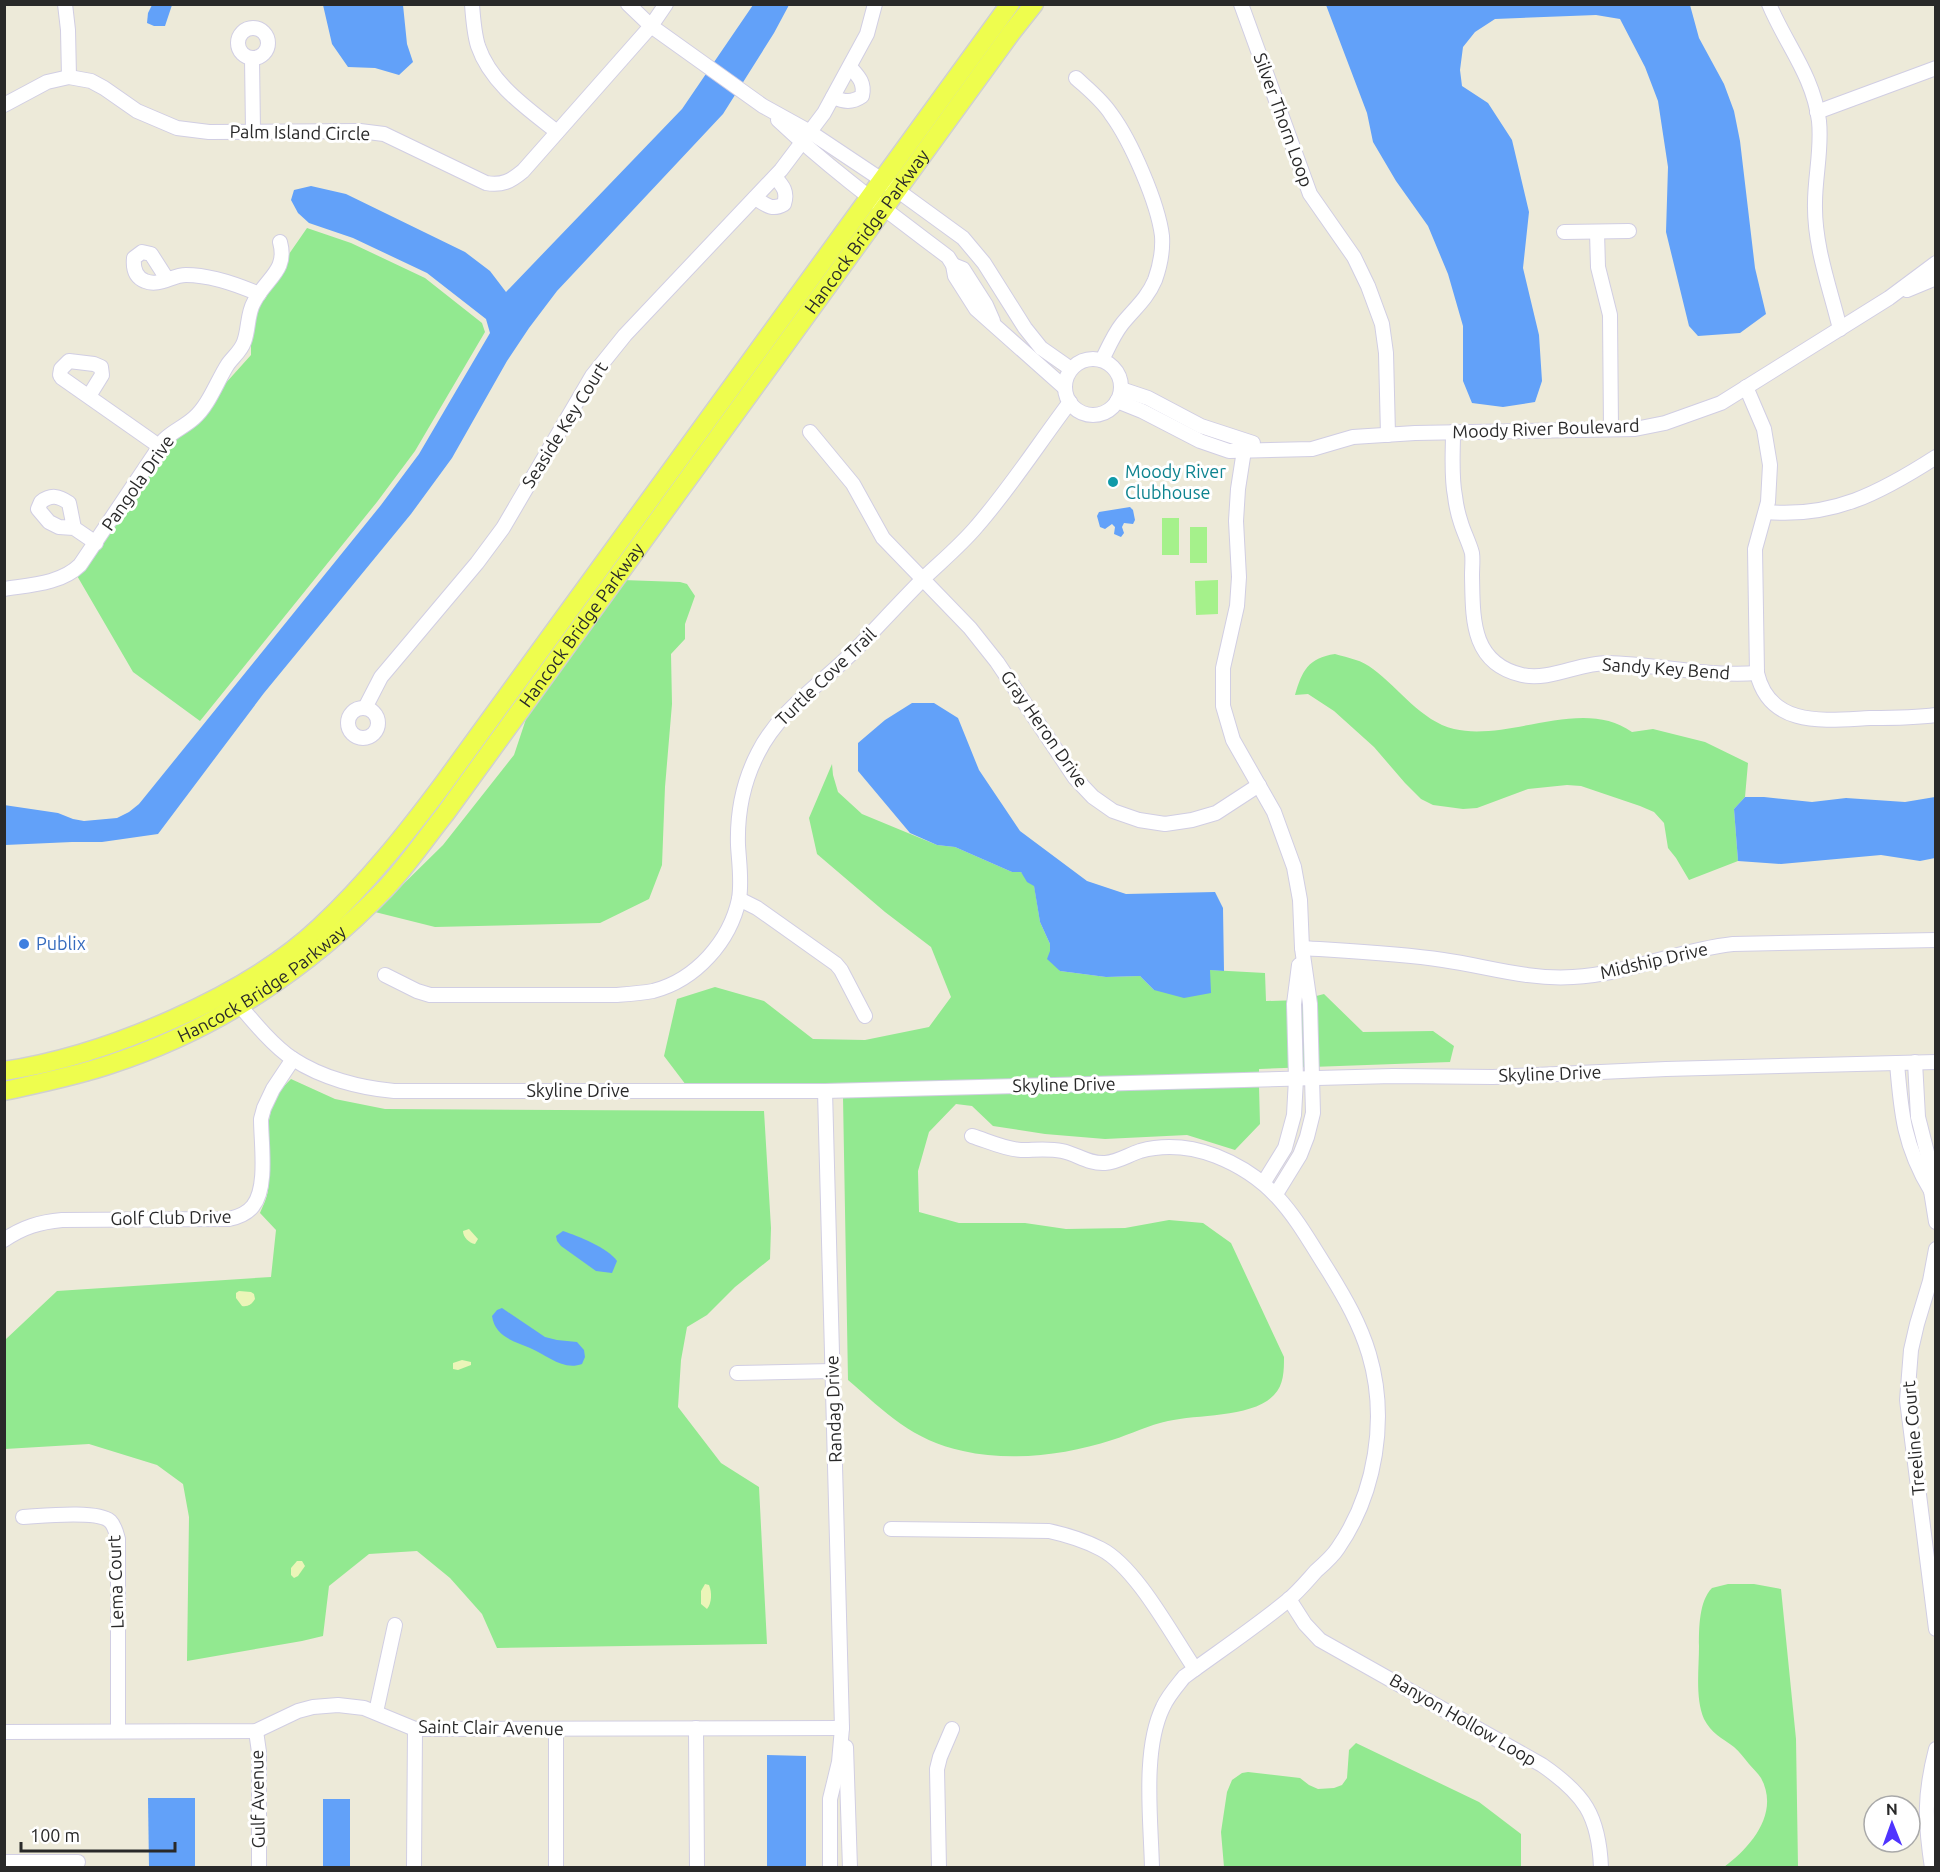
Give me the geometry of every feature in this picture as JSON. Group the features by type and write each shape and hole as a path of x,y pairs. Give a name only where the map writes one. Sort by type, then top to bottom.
{"main road":[{"name":"Hancock Bridge Parkway","path":"4,1071 50,1062 118,1041 169,1020 228,991 283,957 319,928 392,851 444,783 1010,4"},
{"name":"Hancock Bridge Parkway","path":"4,1091 58,1080 112,1064 172,1040 240,1005 283,978 326,944 385,889 445,814 1034,4"}],"street":[{"path":"4,105 47,82 69,77 65,4"},
{"path":"472,4 477,45 486,64 502,87 557,132"},
{"path":"628,4 651,26 806,137 882,179 963,238 1041,348 1071,369"},
{"name":"Palm Island Circle","path":"69,77 91,81 137,111 165,124 198,131 360,131 384,134 486,183 497,185 510,182 523,171 651,26 666,4"},
{"name":"Seaside Key Court","path":"365,708 381,676 477,563 503,528 592,376 625,335 775,177 806,137 850,67 867,34 875,4"},
{"name":"Silver Thorn Loop","path":"1241,4 1310,194 1353,257 1368,286 1382,324 1386,353 1388,435"},
{"path":"1769,4 1776,22 1792,46 1810,84 1817,112 1820,147 1815,204 1817,238 1840,329"},
{"path":"252,58 253,131"},
{"path":"833,97 844,102 856,101 862,96 864,87 850,67"},
{"path":"1817,112 1935,68"},
{"path":"1076,78 1103,104 1125,135 1141,170 1162,236 1160,264 1150,290 1141,304 1122,324 1102,360"},
{"path":"806,137 869,197 948,257 953,265 963,269 981,307 995,326 1065,388"},
{"path":"756,198 771,208 784,204 787,197 784,188 775,177"},
{"path":"1564,232 1629,231"},
{"path":"1597,232 1600,276 1610,315 1611,429"},
{"name":"Pangola Drive","path":"4,590 47,582 72,573 96,543 159,446 173,431 193,419 200,411 244,341 252,304 280,265 283,254 280,242"},
{"path":"953,265 974,251"},
{"name":"Moody River Boulevard","path":"1119,395 1142,411 1200,441 1229,451 1245,446 1279,450 1312,449 1353,437 1388,435 1635,429 1665,423 1721,403 1889,298 1935,263"},
{"path":"167,279 177,275 200,275 236,284 259,294"},
{"name":"Moody River Boulevard","path":"1889,298 1935,278"},
{"path":"981,307 1003,293"},
{"path":"1087,359 1102,360 1114,367 1119,375 1119,395 1106,411 1097,414 1080,412 1070,402 1065,388 1066,378 1078,363 1087,359"},
{"path":"1746,387 1764,429 1769,452 1770,490 1755,549 1757,673 1761,686 1773,701 1789,713 1805,719 1935,715"},
{"path":"88,396 159,446"},
{"name":"Turtle Cove Trail","path":"385,975 417,991 438,995 617,994 654,990 687,975 706,960 728,930 739,899 739,814 747,779 765,741 795,703 842,665 976,527 1017,476 1070,402"},
{"name":"Gray Heron Drive","path":"810,432 853,484 883,538 970,628 997,662 1075,778 1093,797 1113,811 1139,820 1165,824 1216,813 1259,785"},
{"name":"Sandy Key Bend","path":"1453,432 1454,493 1461,523 1472,553 1473,618 1476,635 1485,653 1497,664 1524,675 1544,675 1603,663 1734,674 1757,673"},
{"path":"1245,446 1237,496 1239,577 1237,606 1223,668 1223,706 1233,740 1274,812 1294,867 1300,900 1302,948 1310,1004 1313,1113 1304,1146 1276,1194"},
{"path":"1766,512 1806,513 1845,504 1882,489 1935,457"},
{"path":"74,528 96,543"},
{"path":"739,899 757,908 836,964 842,970 865,1016"},
{"name":"Midship Drive","path":"1302,948 1440,959 1518,974 1572,977 1628,969 1700,949 1725,945 1935,940"},
{"path":"1264,1182 1285,1148 1294,1115 1296,1079 1294,1004 1302,948"},
{"name":"Skyline Drive","path":"228,991 261,1029 293,1059 347,1083 394,1091 825,1091 1311,1078 1493,1077 1666,1069 1935,1062"},
{"name":"Golf Club Drive","path":"4,1240 18,1230 38,1222 229,1219 240,1216 253,1207 260,1192 261,1119 264,1108 293,1059"},
{"path":"1915,1062 1918,1117 1933,1176 1931,1191 1935,1222"},
{"path":"1897,1063 1900,1104 1907,1139 1918,1169 1931,1191"},
{"name":"Randag Drive","path":"825,1091 842,1728 830,1799 830,1868"},
{"path":"972,1136 1008,1148 1059,1150 1083,1160 1099,1163 1115,1161 1157,1147 1189,1149 1229,1162 1264,1182 1300,1226 1343,1296 1358,1324 1372,1367 1377,1410 1375,1458 1365,1495 1338,1549 1289,1599 1184,1677 1170,1694 1162,1709 1154,1734 1150,1760 1152,1868"},
{"path":"1288,1139 1304,1146"},
{"name":"Treeline Court","path":"1935,1249 1930,1281 1911,1350 1908,1400 1935,1629"},
{"path":"737,1373 832,1371"},
{"name":"Lema Court","path":"23,1517 95,1516 110,1522 116,1529 118,1539 118,1731"},
{"path":"891,1529 1049,1531 1073,1536 1103,1550 1122,1564 1136,1580 1195,1669"},
{"name":"Banyon Hollow Loop","path":"1289,1599 1320,1640 1542,1765 1568,1783 1586,1806 1596,1830 1600,1846 1601,1868"},
{"path":"376,1712 395,1625"},
{"name":"Saint Clair Avenue","path":"4,1732 256,1731 286,1716 313,1707 351,1706 376,1712 415,1729 842,1728"},
{"path":"696,1728 697,1868"},
{"name":"Randag Drive","path":"842,1728 848,1758 850,1868"},
{"path":"414,1868 415,1729"},
{"path":"556,1729 556,1868"},
{"path":"939,1868 938,1769 942,1751 952,1729"},
{"name":"Gulf Avenue","path":"256,1731 259,1752 259,1868"},
{"path":"1932,1868 1925,1816 1926,1793 1935,1749"},
{"path":"4,1862 78,1862"}],"green space":[{"path":"307,228 351,243 425,278 482,323 485,332 415,451 377,502 200,721 133,672 76,574 162,454 251,355 251,309"},
{"path":"1162,518 1179,518 1179,555 1162,555"},
{"path":"1190,527 1207,527 1207,563 1190,563"},
{"path":"622,580 680,582 687,584 695,596 685,624 685,639 671,654 672,704 665,787 662,865 649,899 600,923 435,927 375,912 443,845 514,755 530,707"},
{"path":"1218,580 1218,614 1196,615 1195,581"},
{"path":"1335,654 1369,666 1421,712 1442,725 1454,729 1498,730 1568,719 1591,718 1612,722 1632,732 1653,729 1705,742 1748,763 1745,797 1734,809 1738,861 1689,880 1668,848 1664,823 1654,812 1581,786 1528,789 1477,808 1463,809 1433,805 1421,799 1374,747 1334,711 1308,694 1295,695 1300,679 1312,662"},
{"path":"832,764 838,792 862,814 937,845 955,847 1012,872 1021,872 1034,885 1040,922 1060,971 1106,977 1140,976 1154,990 1210,970 1265,973 1266,1001 1301,1000 1324,994 1363,1032 1433,1031 1454,1046 1450,1062 1259,1069 1259,1074 825,1085 686,1085 664,1056 677,999 715,987 764,1001 813,1039 865,1040 929,1027 951,997 931,947 885,912 817,854 809,818"},
{"path":"291,1079 335,1099 385,1109 764,1111 771,1228 770,1259 735,1287 707,1315 687,1327 681,1360 678,1407 721,1463 759,1487 767,1644 497,1648 482,1614 450,1578 417,1551 369,1554 329,1586 323,1636 187,1661 189,1517 183,1484 157,1465 89,1444 5,1449 5,1340 57,1291 271,1277 276,1230 260,1213 268,1190 269,1118 280,1092"},
{"path":"1259,1086 1260,1124 1235,1150 1187,1135 1105,1139 1045,1134 993,1126 972,1106 956,1104 929,1132 918,1171 919,1212 959,1223 1025,1223 1066,1229 1125,1228 1169,1220 1203,1223 1231,1243 1284,1357 1282,1382 1274,1395 1252,1408 1161,1423 1076,1450 1038,1455 1000,1456 963,1451 929,1440 901,1424 848,1380 843,1097"},
{"path":"1728,1584 1754,1584 1781,1589 1796,1739 1798,1867 1724,1867 1753,1839 1765,1816 1767,1804 1766,1791 1760,1776 1736,1749 1710,1728 1704,1719 1699,1702 1699,1631 1702,1607 1712,1588"},
{"path":"1356,1743 1479,1802 1521,1834 1521,1867 1224,1867 1221,1832 1227,1792 1232,1780 1248,1772 1300,1778 1318,1789 1334,1788 1342,1785 1347,1778 1349,1750"}],"sand":[{"path":"469,1229 478,1239 475,1244 464,1235 463,1231"},
{"path":"251,1292 255,1299 250,1305 242,1306 236,1298 236,1293"},
{"path":"462,1360 471,1362 471,1365 458,1370 453,1369 453,1363"},
{"path":"297,1561 302,1561 305,1566 294,1578 291,1575 291,1568"},
{"path":"705,1584 709,1585 711,1594 707,1609 701,1604 701,1591"}],"water":[{"path":"152,5 172,5 165,26 154,26 147,23"},
{"path":"323,5 403,5 407,44 413,62 399,75 375,68 348,67 332,44"},
{"path":"753,5 789,5 723,114 557,291 507,361 452,458 411,514 264,693 158,834 102,842 5,845 4,805 58,813 84,821 117,818 139,804 381,505 419,454 490,333 486,319 427,273 353,238 309,223 298,213 291,200 294,190 311,186 346,194 465,252 490,271 506,292 682,109"},
{"path":"1326,5 1690,5 1699,38 1724,84 1734,111 1740,141 1755,268 1766,314 1740,333 1698,336 1689,326 1666,232 1668,167 1658,101 1645,67 1620,19 1596,15 1495,19 1475,32 1463,47 1460,70 1462,86 1488,103 1512,140 1529,212 1523,268 1539,335 1542,381 1535,402 1503,407 1472,403 1463,381 1463,326 1448,274 1428,226 1396,181 1373,142 1367,113"},
{"path":"1130,507 1135,520 1133,524 1124,523 1122,527 1124,533 1121,537 1114,534 1115,527 1112,524 1105,529 1100,527 1097,516 1099,512"},
{"path":"912,703 934,703 958,718 979,770 1020,831 1087,881 1126,894 1215,892 1223,908 1224,971 1210,970 1211,993 1184,998 1154,990 1140,976 1106,977 1060,971 1047,959 1050,944 1040,922 1034,886 1027,882 1021,872 1012,872 955,847 937,845 910,833 858,771 858,743 885,720"},
{"path":"1745,797 1812,802 1846,798 1905,802 1935,797 1935,858 1920,861 1881,855 1781,864 1738,861 1734,809"},
{"path":"563,1231 592,1243 613,1256 617,1261 612,1273 596,1271 561,1246 556,1236"},
{"path":"502,1308 545,1337 577,1342 584,1350 585,1357 582,1364 575,1366 562,1364 501,1334 492,1316"},
{"path":"767,1755 806,1756 806,1867 767,1867"},
{"path":"148,1798 195,1798 195,1867 149,1867"},
{"path":"323,1799 350,1799 350,1867 323,1867"}],"place":[{"name":"Moody River Clubhouse","path":"1113,482"},
{"name":"Publix","path":"24,944"}]}
